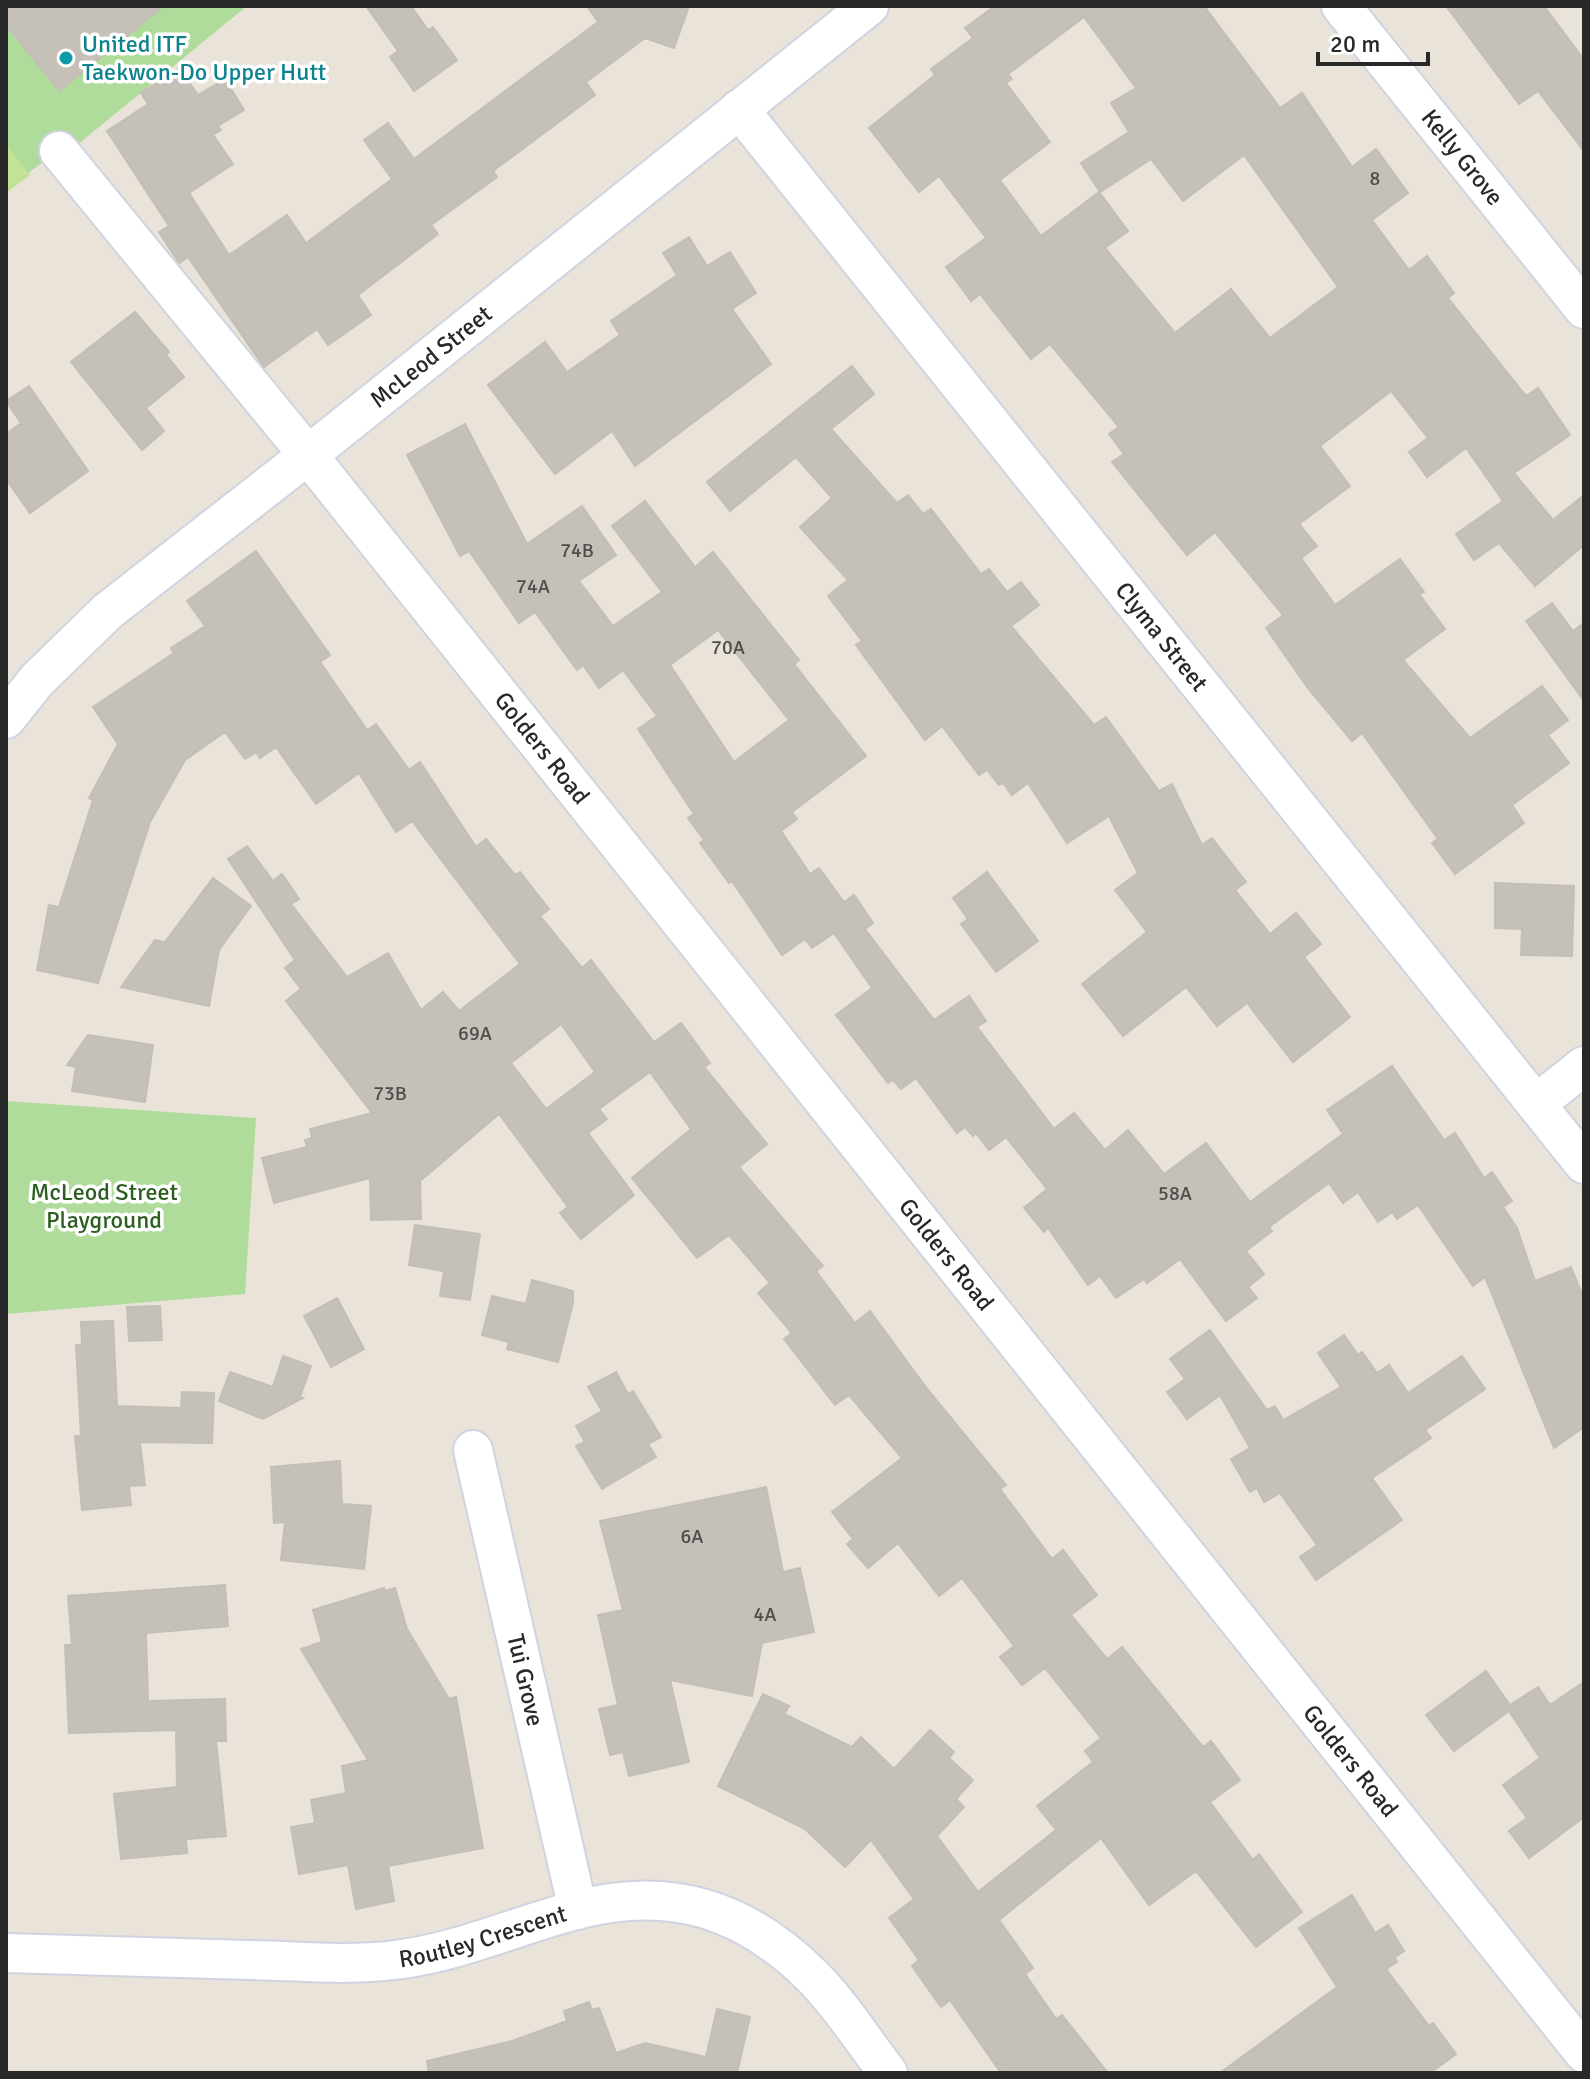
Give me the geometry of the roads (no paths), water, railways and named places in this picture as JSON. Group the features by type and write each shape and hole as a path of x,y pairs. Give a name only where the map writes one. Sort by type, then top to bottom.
{"street":[{"name":"McLeod Street","path":"6,719 37,680 108,611 869,6"},
{"name":"Kelly Grove","path":"1341,6 1584,309"},
{"name":"Clyma Street","path":"739,109 1584,1164"},
{"name":"Golders Road","path":"59,151 308,455 1584,2053"},
{"path":"1536,1104 1584,1066"},
{"name":"Tui Grove","path":"473,1450 578,1910"},
{"name":"Routley Crescent","path":"6,1953 320,1962 395,1960 462,1945 578,1910 623,1900 667,1900 725,1914 777,1944 816,1980 888,2073"}],"place":[{"name":"United ITF Taekwon-Do Upper Hutt","path":"66,58"}],"park label":[{"name":"McLeod Street Playground","path":"104,1206"}]}
